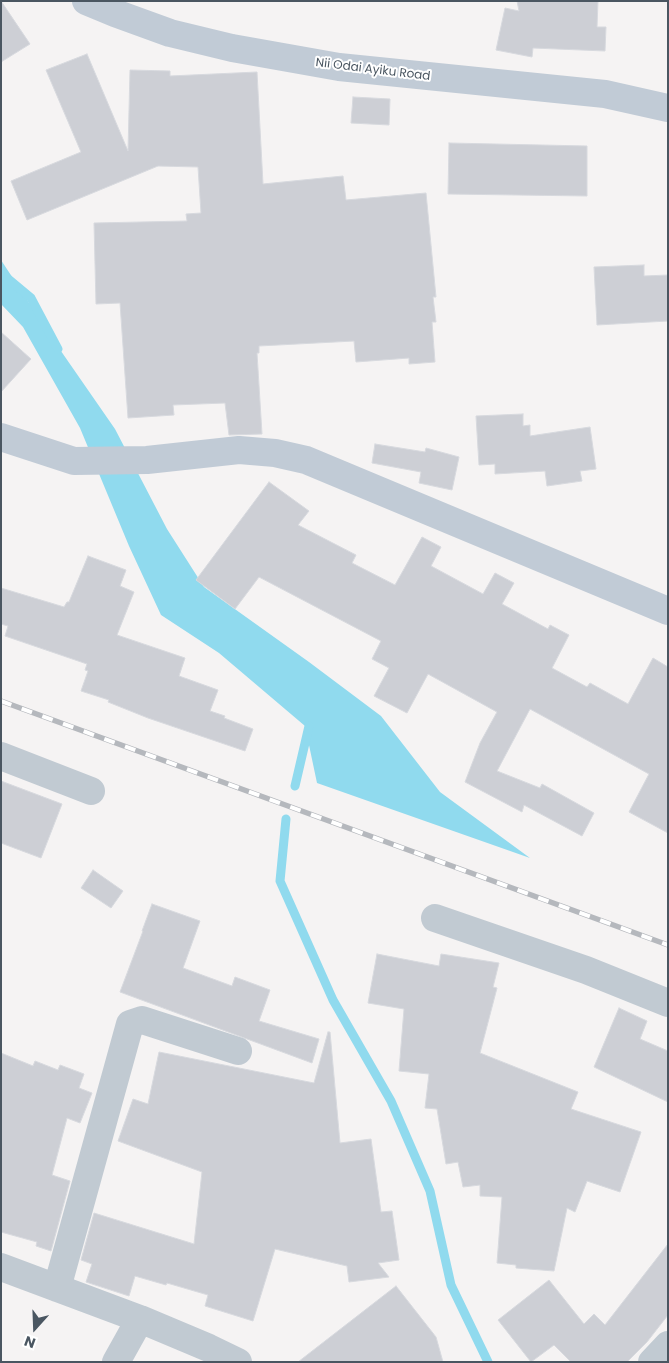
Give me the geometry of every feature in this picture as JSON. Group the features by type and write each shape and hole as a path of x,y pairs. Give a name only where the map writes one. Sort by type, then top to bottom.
{"street":[{"name":"Nii Odai Ayiku Road","path":"102,4 170,32 232,48 339,67 605,94 668,108"},
{"path":"1,437 74,461 147,460 239,450 275,453 306,460 668,611"},
{"path":"1,756 91,791"},
{"path":"435,918 586,970 668,1003"},
{"path":"57,1288 130,1024 142,1020 238,1051"},
{"path":"1,1267 140,1319 238,1362"},
{"path":"116,1362 140,1319"},
{"path":"652,1362 668,1345"}],"water":[{"path":"1,260 115,429 167,529 204,587 381,716 440,792 530,858 317,783 305,726 219,653 161,615 129,546 80,428 23,327 1,304"}],"building":[{"path":"1,1 30,44 1,62"},
{"path":"517,1 598,1 597,27 606,27 605,51 533,48 532,57 496,50 505,8 519,11"},
{"path":"87,54 128,151 130,70 170,71 170,76 257,72 263,184 343,176 346,200 426,193 436,297 433,297 436,322 432,322 435,362 409,364 409,358 356,362 354,341 259,346 259,353 257,353 262,434 229,435 225,403 173,405 174,415 128,418 120,303 96,304 94,223 187,221 186,214 201,213 198,167 158,166 27,220 11,181 81,152 46,70"},
{"path":"353,97 390,99 389,125 351,123"},
{"path":"449,143 587,146 587,196 448,194"},
{"path":"644,265 644,276 668,275 668,321 597,325 594,267"},
{"path":"1,332 31,359 1,392"},
{"path":"523,414 523,426 530,425 530,436 590,427 596,469 580,471 582,481 547,486 545,471 495,474 495,464 479,465 476,416"},
{"path":"375,444 425,452 426,448 459,457 452,490 419,483 421,472 372,463"},
{"path":"269,482 309,511 298,525 356,555 352,563 395,585 422,537 441,547 431,566 483,594 495,573 514,583 502,604 548,629 550,625 569,635 552,668 587,687 590,683 628,704 653,658 668,667 668,833 629,812 649,774 530,709 497,771 540,788 542,784 594,813 582,836 524,805 522,812 465,782 480,743 497,712 428,674 407,713 374,696 389,668 372,659 381,641 259,577 235,609 196,580"},
{"path":"88,556 126,570 120,586 134,592 117,635 185,658 179,676 218,690 210,711 253,729 245,751 148,718 108,702 109,700 81,691 88,671 85,670 87,664 5,636 8,626 1,624 1,588 64,607 69,602"},
{"path":"1,781 62,804 41,858 1,843"},
{"path":"93,870 123,891 111,908 81,888"},
{"path":"152,904 200,921 183,968 232,986 235,977 270,990 259,1021 319,1039 312,1063 120,992"},
{"path":"377,954 439,966 441,954 499,963 493,987 497,988 480,1053 578,1092 571,1109 641,1132 620,1192 587,1181 575,1212 567,1208 554,1271 516,1268 516,1265 497,1263 502,1197 480,1196 480,1185 463,1187 458,1162 446,1164 437,1109 425,1108 429,1074 399,1071 404,1009 368,1003"},
{"path":"619,1008 647,1021 640,1039 668,1051 668,1102 594,1067"},
{"path":"328,1032 330,1032 340,1143 371,1139 381,1212 392,1211 399,1260 378,1263 389,1277 349,1282 347,1266 275,1249 253,1321 205,1306 208,1295 167,1283 166,1285 135,1276 129,1296 86,1282 92,1264 81,1260 94,1213 194,1244 202,1172 118,1141 133,1099 148,1104 159,1052 314,1083"},
{"path":"1,1053 33,1066 35,1061 58,1070 60,1065 84,1074 79,1088 92,1093 80,1123 67,1118 52,1175 70,1181 51,1251 36,1246 37,1242 1,1232"},
{"path":"668,1244 668,1315 647,1342 627,1362 571,1362 554,1345 531,1362 498,1320 549,1280 584,1324 594,1314 605,1325"},
{"path":"396,1286 436,1337 443,1362 298,1362"}],"waterway":[{"path":"1,273 31,298 58,349"},
{"path":"295,786 309,726"},
{"path":"286,819 280,881 333,1000 391,1101 430,1191 451,1285 488,1362"}],"railway":[{"path":"1,701 668,945"}]}
